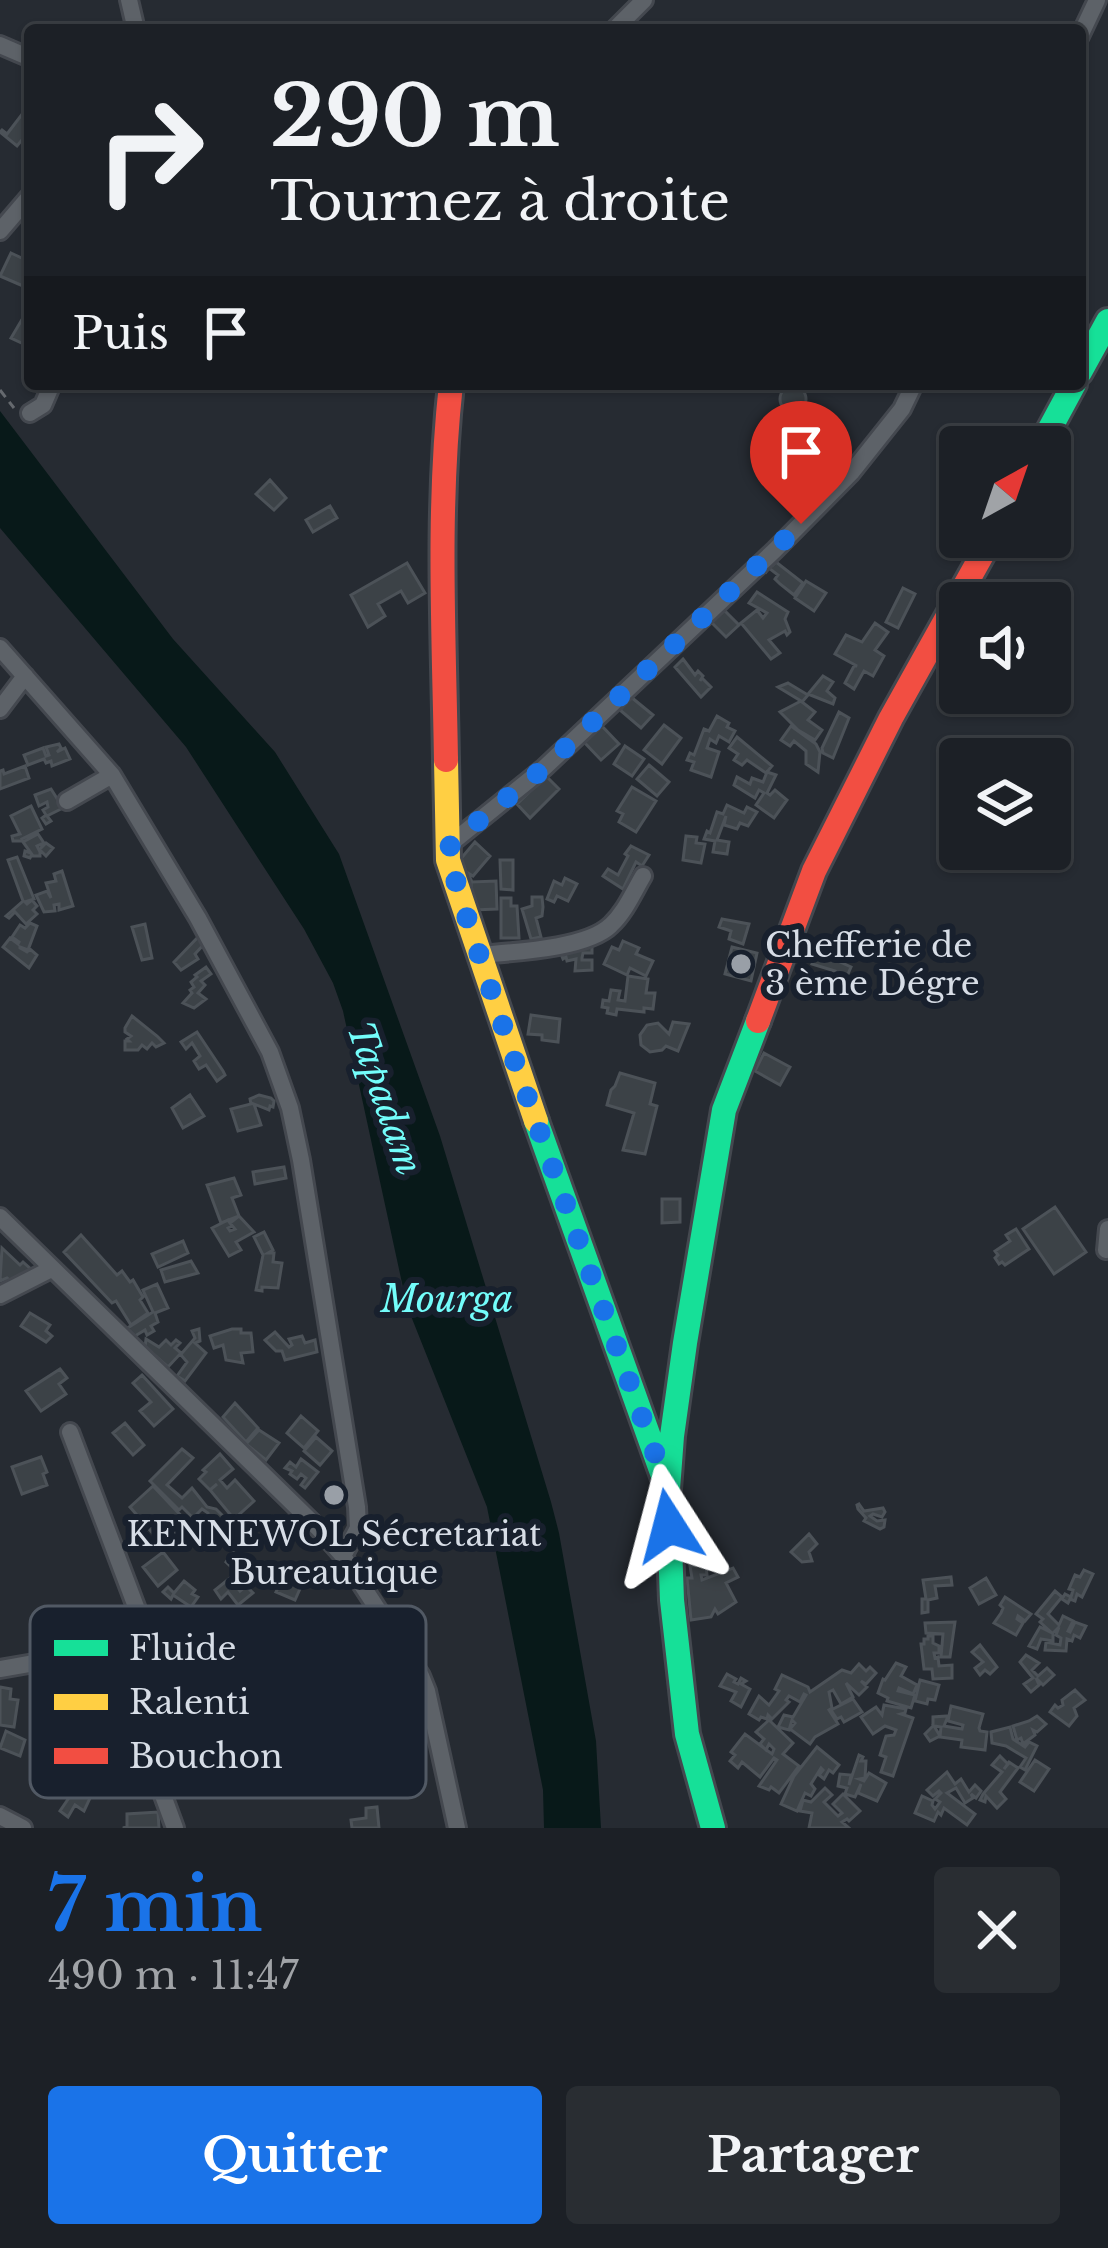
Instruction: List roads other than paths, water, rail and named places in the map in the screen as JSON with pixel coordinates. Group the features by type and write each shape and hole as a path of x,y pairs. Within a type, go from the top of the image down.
{"main road":[{"path":"1086,361 1108,321"},
{"path":"451,390 442,529 447,850 517,1068 668,1490"},
{"path":"1051,426 1071,390"},
{"path":"713,1828 687,1734 672,1600 668,1490 685,1343 724,1110 814,871 891,718 980,558"}],"street":[{"path":"620,24 644,0"},
{"path":"0,231 24,203"},
{"path":"30,413 43,405 49,390"},
{"path":"447,850 544,768 776,550 851,473 902,409 911,390"},
{"path":"0,648 112,775 199,917 270,1052 290,1108 305,1183 357,1507 358,1528 343,1556"},
{"path":"0,709 25,676"},
{"path":"67,801 112,775"},
{"path":"479,955 542,949 594,937 623,911 643,876"},
{"path":"0,1216 318,1528 377,1606"},
{"path":"1106,1250 1108,1229"},
{"path":"0,1295 51,1269"},
{"path":"70,1432 136,1606"},
{"path":"0,1669 30,1664"},
{"path":"426,1686 457,1828"},
{"path":"164,1798 175,1828"},
{"path":"0,1816 23,1828"}],"water":[{"name":"Mourga","path":"0,411 173,639 275,752 339,854 440,1136 551,1502 596,1741 601,1828 544,1828 543,1790 487,1507 407,1306 333,983 304,929 186,747 0,528"}],"place":[{"name":"Chefferie de 3 ème Dégre","path":"741,964"},
{"name":"KENNEWOL Sécretariat Bureautique","path":"334,1495"}],"water label":[{"name":"Tapadam","path":"385,1098"}]}
